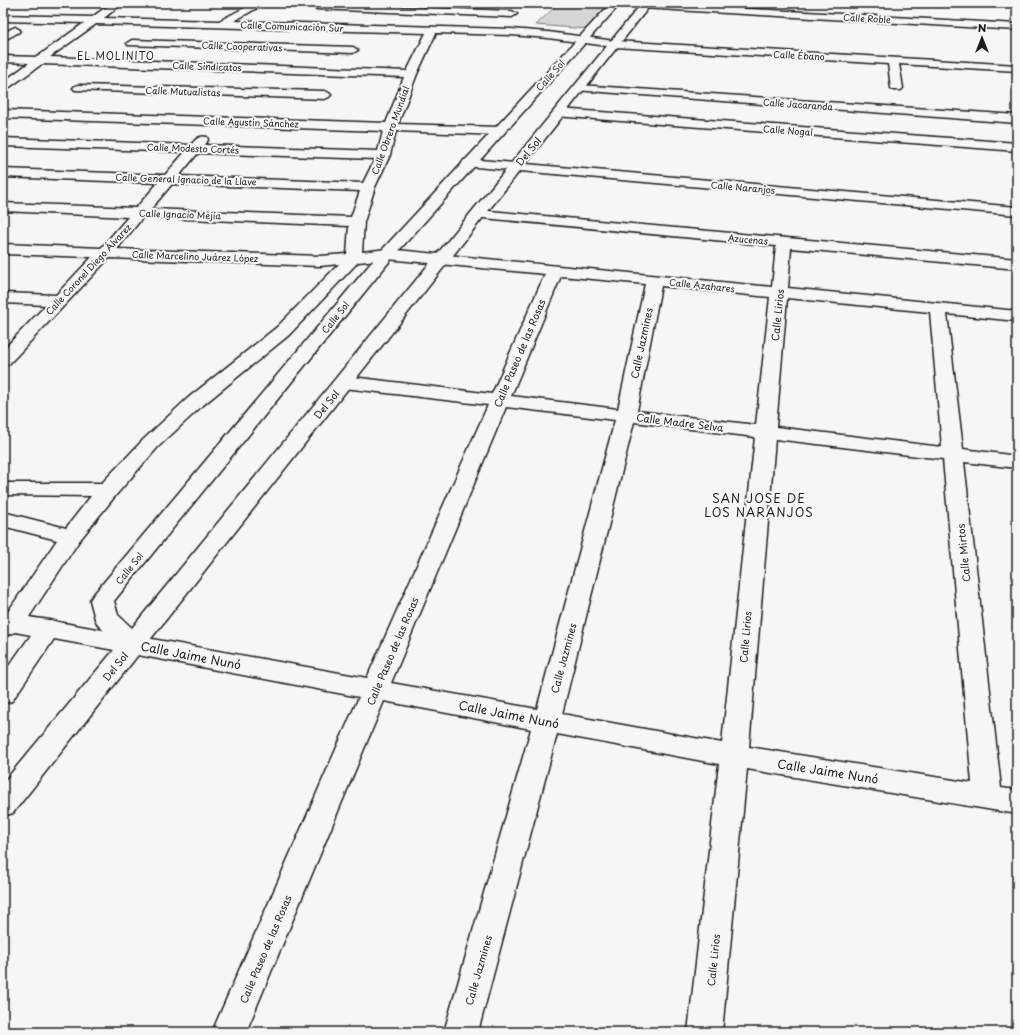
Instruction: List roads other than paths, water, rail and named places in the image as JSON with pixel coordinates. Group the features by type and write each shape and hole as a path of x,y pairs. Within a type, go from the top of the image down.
{"street":[{"path":"3,87 118,3"},
{"path":"240,3 260,3"},
{"path":"222,24 260,3"},
{"path":"381,10 392,3"},
{"name":"Calle Sol","path":"133,644 107,619 102,600 387,254 616,3"},
{"name":"Calle Roble","path":"646,4 1017,27"},
{"name":"Del Sol","path":"3,804 344,382 646,4"},
{"path":"493,32 521,7"},
{"path":"884,8 886,19"},
{"path":"289,26 316,9 512,14"},
{"name":"Calle Comunicación Sur","path":"3,18 493,32 542,34 581,40"},
{"path":"3,38 15,30"},
{"name":"Calle Obrero Mundial","path":"354,256 357,222 368,188 383,155 391,126 411,74 432,30"},
{"name":"Calle Ébano","path":"581,40 615,44 1017,68"},
{"name":"Calle Cooperativas","path":"108,63 129,45 356,46 340,71"},
{"name":"Calle Sindicatos","path":"3,59 411,74"},
{"path":"892,60 897,88"},
{"path":"68,97 108,63"},
{"path":"307,124 340,71"},
{"name":"Calle Mutualistas","path":"79,88 325,95"},
{"name":"Calle Jacaranda","path":"579,88 1017,119"},
{"name":"Calle Nogal","path":"559,113 1017,147"},
{"name":"Calle Agustín Sánchez","path":"3,114 391,126 498,131"},
{"name":"Calle Coronel Diego Álvarez","path":"6,353 105,253 218,121"},
{"name":"Calle Modesto Cortés","path":"3,142 383,155"},
{"name":"Calle Naranjos","path":"469,163 1017,211"},
{"name":"Calle General Ignacio de la Llave","path":"3,172 169,178 368,188"},
{"name":"Calle Ignacio Mejía","path":"3,208 357,222"},
{"name":"Azucenas","path":"478,214 1017,264"},
{"name":"Calle Lirios","path":"705,1032 734,756 784,243"},
{"name":"Calle Marcelino Juárez López","path":"3,249 320,261 354,256 387,254"},
{"name":"Calle Azahares","path":"387,254 1017,316"},
{"path":"7,623 71,536 108,490 151,443 195,402 283,332 354,256"},
{"name":"Calle Paseo de las Rosas","path":"229,1032 555,270"},
{"name":"Calle Jazmines","path":"461,1032 547,721 626,416 654,280"},
{"path":"3,298 60,300"},
{"name":"Calle Mirtos","path":"938,309 988,797"},
{"name":"Calle Madre Selva","path":"344,382 1017,462"},
{"path":"3,489 108,490"},
{"path":"3,519 71,536"},
{"name":"Calle Jaime Nunó","path":"7,623 49,628 734,756 1017,802"},
{"path":"3,694 49,628"}],"district":[{"name":"EL MOLINITO","path":"116,55"},
{"name":"SAN JOSE DE LOS NARANJOS","path":"759,505"}]}
